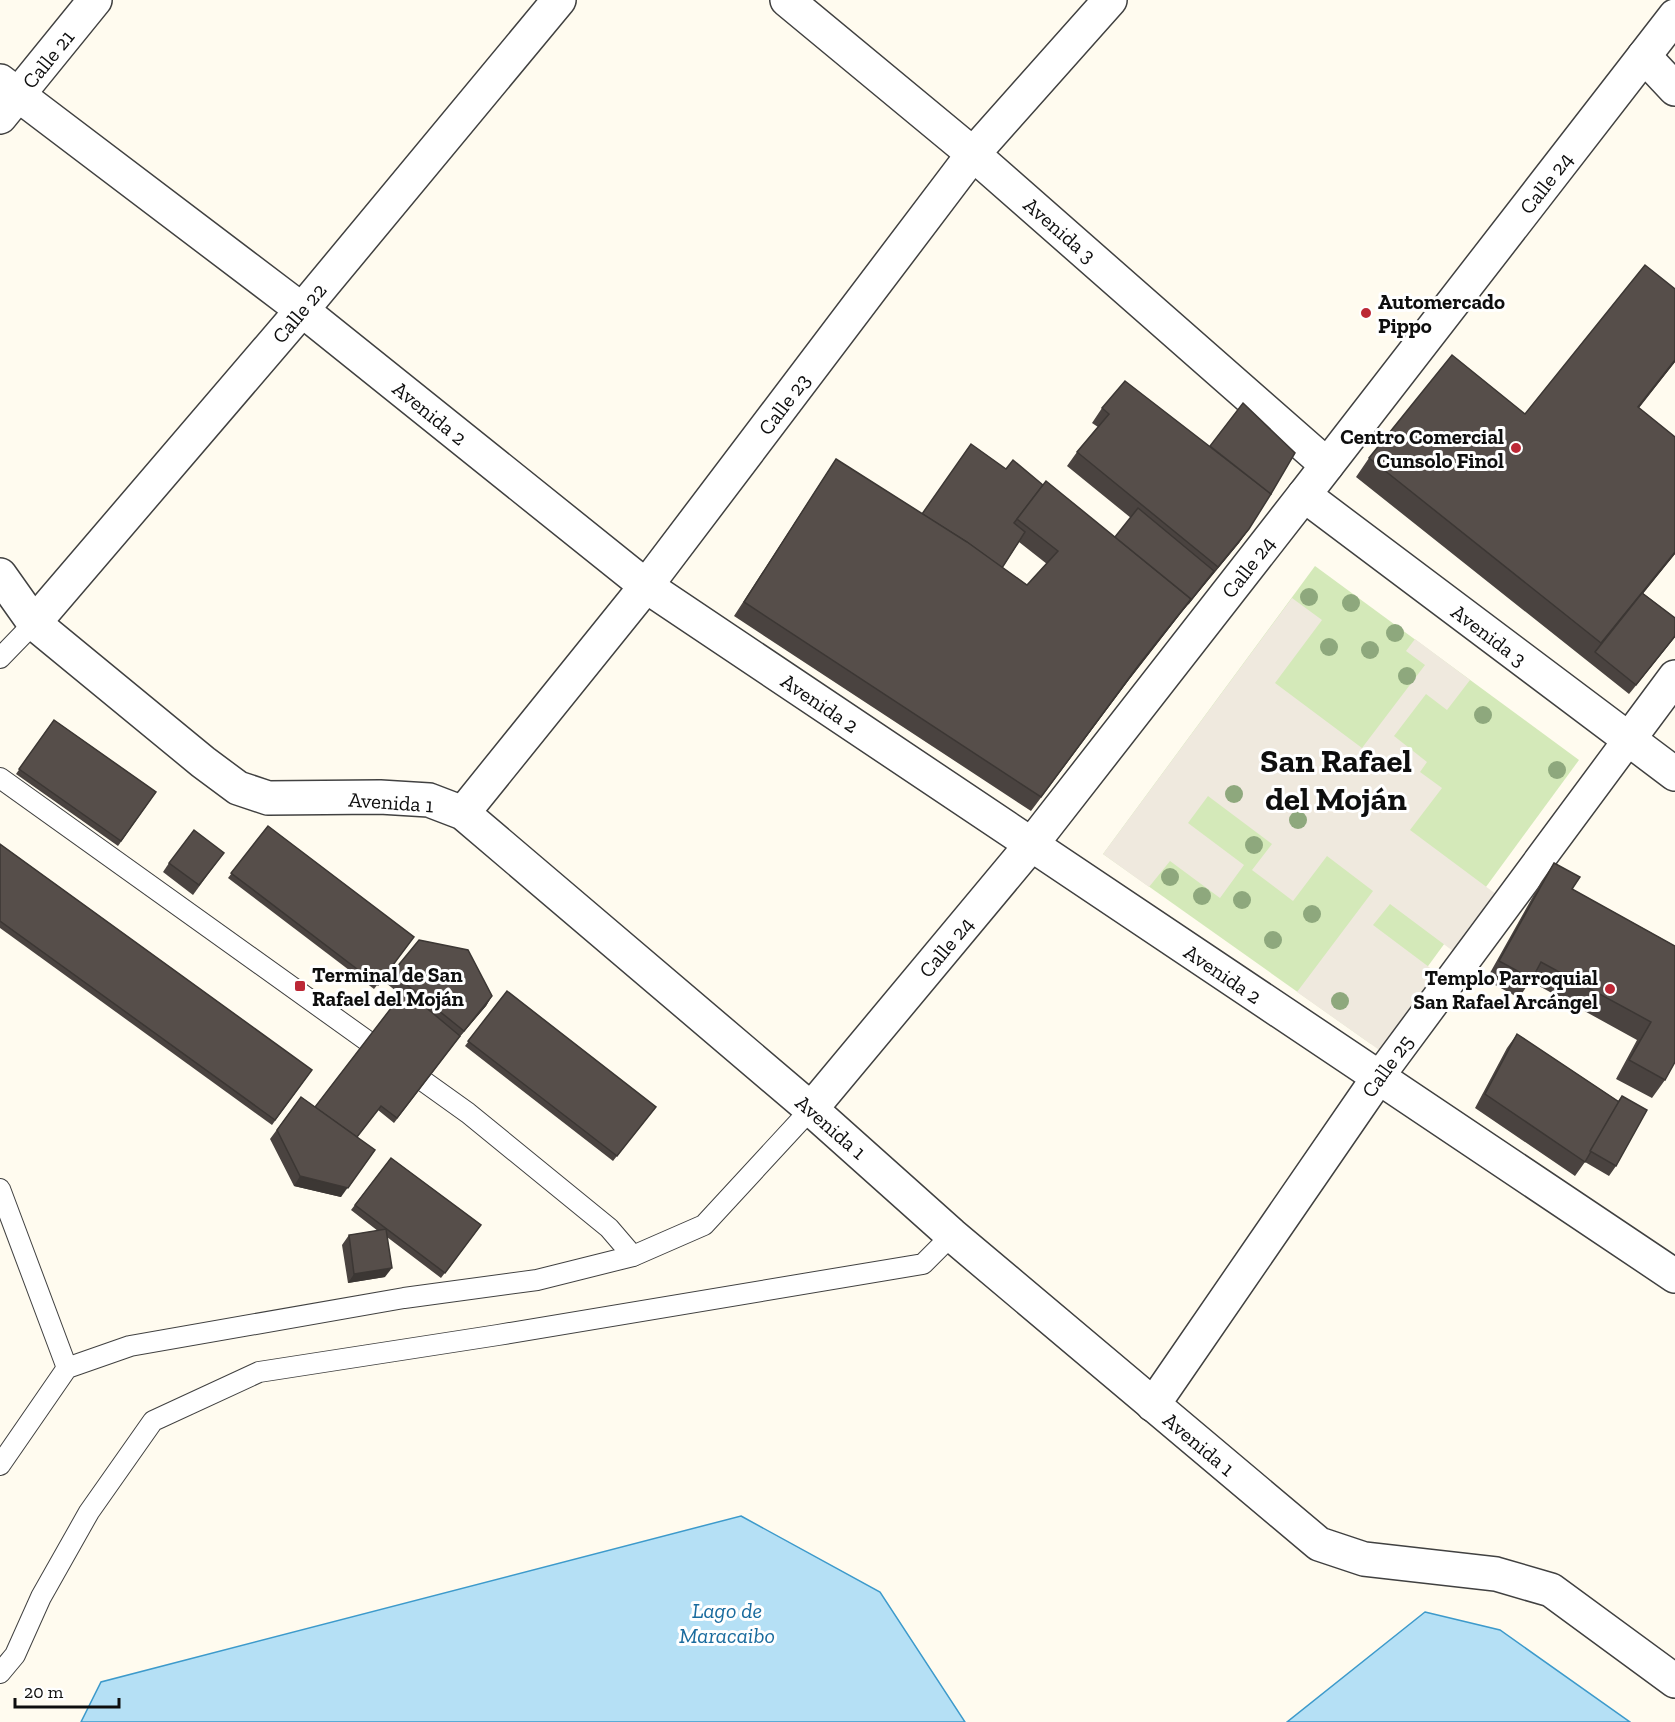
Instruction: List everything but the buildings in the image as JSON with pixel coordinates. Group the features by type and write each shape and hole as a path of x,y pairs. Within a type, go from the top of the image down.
{"street":[{"name":"Calle 21","path":"6,98 95,0"},
{"name":"Calle 22","path":"34,623 302,310 560,0"},
{"name":"Avenida 3","path":"787,0 973,154 1327,465"},
{"name":"Calle 23","path":"463,813 646,586 973,154 1110,0"},
{"name":"Calle 24","path":"812,1109 1031,845 1675,16"},
{"path":"1644,56 1675,89"},
{"name":"Avenida 2","path":"6,98 302,310 646,586 1675,1276"},
{"name":"Avenida 3","path":"1304,495 1675,774"},
{"name":"Avenida 1","path":"0,575 34,623 238,788 268,798 380,797 429,800 463,813 812,1109 952,1234 1319,1544 1364,1559 1496,1574 1551,1590 1674,1678"},
{"name":"Calle 25","path":"1153,1405 1378,1078 1675,677"}],"lane":[{"path":"0,658 34,623"},
{"path":"0,778 468,1113 609,1228 633,1256"},
{"path":"0,1465 67,1368 130,1346 404,1298 537,1280 633,1256 704,1225 812,1109"},
{"path":"0,1189 67,1368"},
{"path":"0,1673 15,1655 41,1598 89,1512 153,1421 259,1372 498,1335 922,1264 952,1234"}],"green space":[{"path":"1315,566 1579,760 1371,1044 1103,854"}],"shaded area":[{"path":"1292,598 1322,620 1275,683 1362,748 1425,665 1406,651 1415,639 1470,680 1447,710 1426,694 1394,736 1427,762 1420,772 1442,788 1410,830 1508,903 1465,960 1390,904 1373,925 1449,982 1392,1059 1297,992 1373,891 1327,856 1293,901 1252,870 1272,844 1208,796 1188,823 1244,865 1220,898 1170,861 1149,887 1103,854"}],"water":[{"name":"Lago de Maracaibo","path":"741,1516 880,1592 965,1722 81,1722 101,1682"},
{"path":"1425,1612 1500,1630 1630,1722 1287,1722"}],"place":[{"name":"Automercado Pippo","path":"1366,313"},
{"name":"Centro Comercial Cunsolo Finol","path":"1516,448"},
{"name":"Terminal de San Rafael del Moján","path":"300,986"},
{"name":"Templo Parroquial San Rafael Arcángel","path":"1610,989"}],"district":[{"name":"San Rafael del Moján","path":"1336,779"}]}
